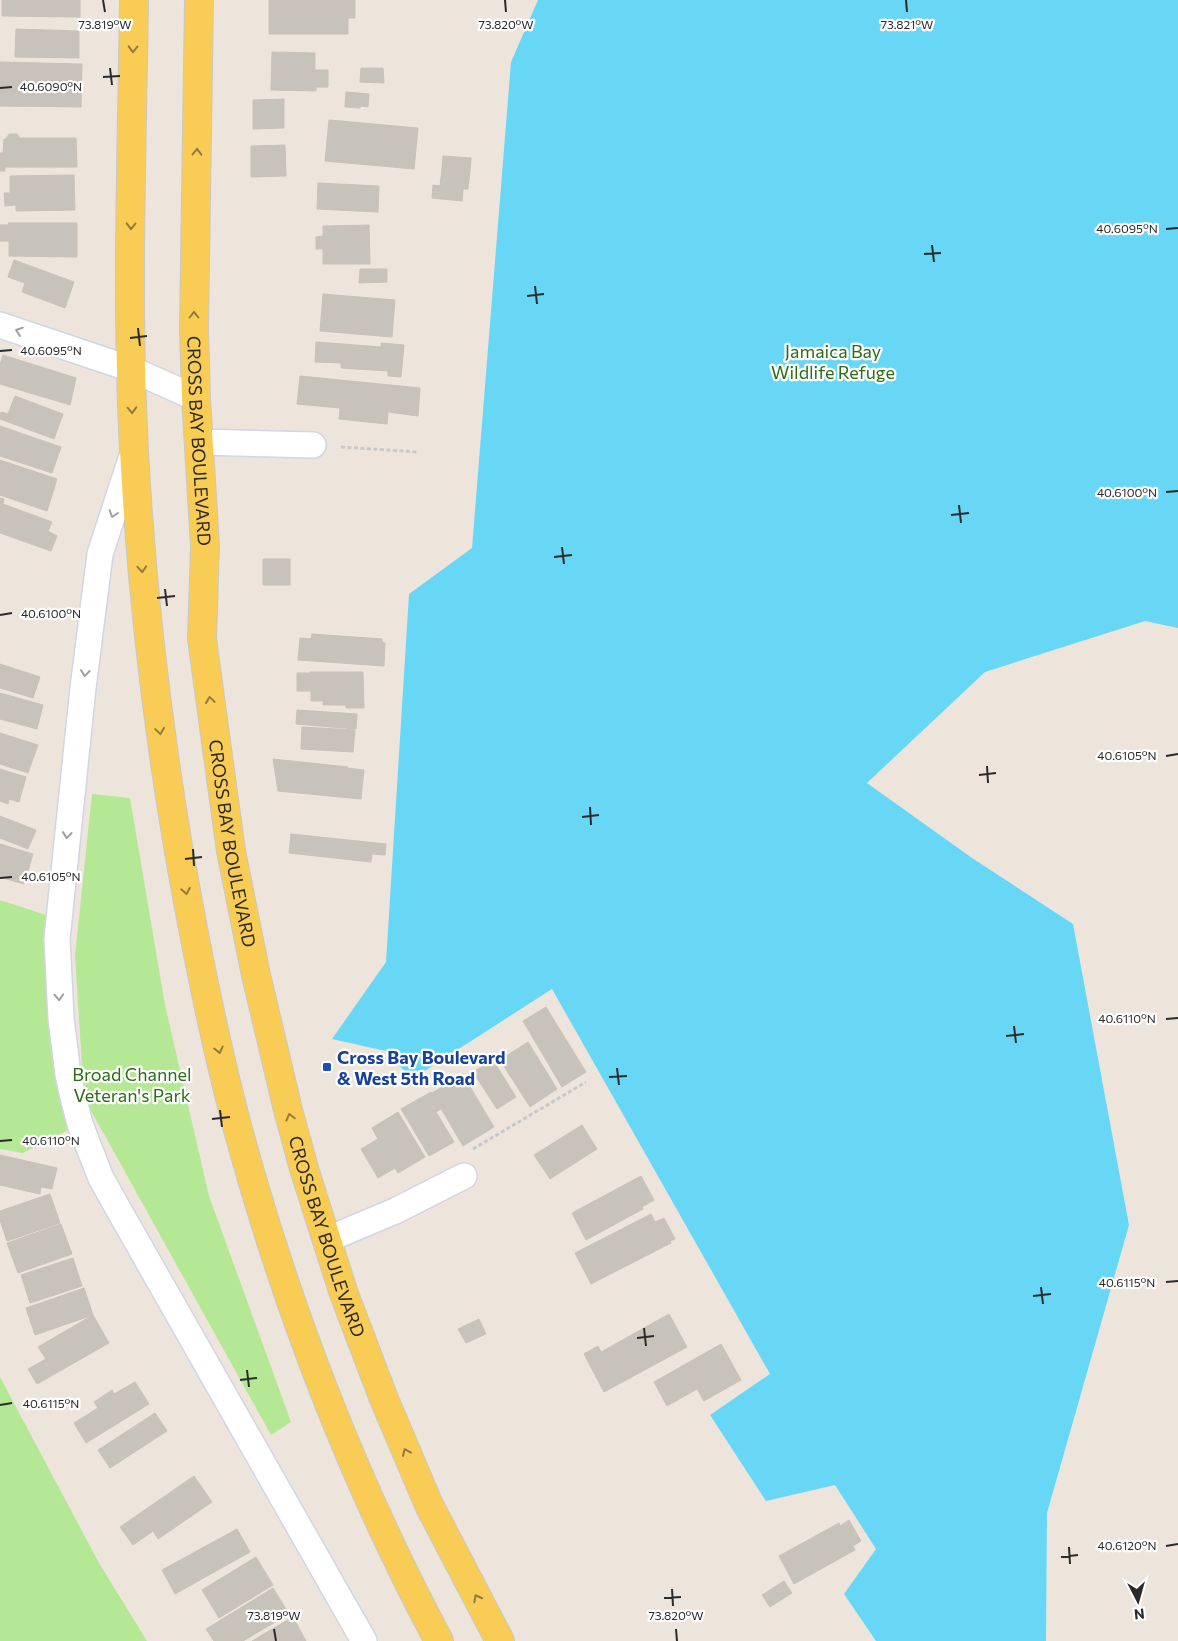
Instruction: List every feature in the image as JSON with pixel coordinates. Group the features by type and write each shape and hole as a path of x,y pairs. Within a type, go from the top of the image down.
{"main road":[{"path":"134,0 131,252 131,369 134,451 156,704 186,895 222,1064 240,1135 259,1202 300,1325 346,1446 409,1585 439,1641"},
{"name":"CROSS BAY BOULEVARD","path":"199,0 195,274 196,398 205,546 202,639 231,851 242,911 272,1046 303,1163 326,1240 360,1338 406,1453 442,1530 500,1641"}],"street":[{"path":"0,324 131,369 196,398"},
{"path":"199,442 313,445"},
{"path":"134,451 100,554 60,900 57,939 60,1018 68,1074 80,1124 102,1178 116,1205 364,1641"},
{"path":"326,1240 389,1214 464,1176"}],"path":[{"path":"313,445 418,452"},
{"path":"464,1176 474,1148 586,1082"}],"green space":[{"name":"Broad Channel Veteran's Park","path":"92,794 130,798 165,1005 209,1196 291,1422 271,1435 84,1098 75,956"},
{"path":"0,900 58,919 80,1124 23,1153 0,1149"},
{"path":"0,1377 99,1563 147,1641 0,1641"}],"water":[{"name":"Jamaica Bay Wildlife Refuge","path":"538,0 1178,0 1178,628 1145,621 985,672 867,783 972,858 1073,924 1129,1225 1047,1513 1046,1641 876,1641 844,1594 876,1549 835,1485 766,1501 710,1415 770,1374 552,989 412,1079 386,1051 332,1039 386,962 409,594 472,548 511,62"}],"building":[{"path":"2,0 80,0 80,17 2,16"},
{"path":"269,0 355,0 355,18 348,18 348,34 269,34"},
{"path":"16,29 79,31 79,58 15,57"},
{"path":"272,52 315,53 315,70 328,70 328,87 316,87 316,91 271,90"},
{"path":"0,62 82,64 81,107 0,106"},
{"path":"361,68 383,68 384,83 360,82"},
{"path":"346,92 369,94 368,107 345,107"},
{"path":"284,99 284,128 253,129 253,100"},
{"path":"329,120 418,128 414,169 325,161"},
{"path":"9,134 17,134 20,138 76,138 77,167 5,167 5,171 0,171 0,153 3,153 4,139"},
{"path":"285,145 286,176 251,177 251,146"},
{"path":"443,156 471,158 470,171 442,169"},
{"path":"442,169 470,171 468,189 463,189 462,201 432,198 433,185 440,186"},
{"path":"74,175 75,210 16,211 16,205 5,206 4,193 10,193 10,176"},
{"path":"318,183 379,186 378,212 317,209"},
{"path":"8,223 77,223 77,257 9,256 9,241 0,241 0,225 9,225"},
{"path":"369,225 370,264 323,264 323,249 316,249 316,237 323,236 323,226"},
{"path":"14,260 74,282 65,308 22,292 25,283 8,277"},
{"path":"360,269 387,269 387,282 359,283"},
{"path":"323,294 395,300 392,337 320,331"},
{"path":"316,342 381,347 381,343 404,345 401,377 388,376 388,371 341,368 341,363 315,362"},
{"path":"3,355 76,378 70,405 0,384 0,365"},
{"path":"300,376 420,388 418,416 388,412 387,424 339,419 340,408 297,404"},
{"path":"15,396 63,414 54,439 0,419 1,412 8,414"},
{"path":"0,426 61,447 52,473 0,456"},
{"path":"0,460 57,479 47,511 0,495"},
{"path":"0,498 4,499 3,504 52,522 48,531 57,536 51,551 0,533"},
{"path":"263,559 290,559 290,585 263,585"},
{"path":"312,634 382,639 382,642 385,643 384,666 298,660 300,638 311,639"},
{"path":"0,664 40,677 33,698 0,688"},
{"path":"363,672 364,708 346,708 346,705 323,705 323,701 311,701 311,691 297,691 297,673"},
{"path":"0,693 43,705 37,729 0,719"},
{"path":"297,710 357,714 356,729 296,724"},
{"path":"302,727 355,730 353,752 301,749"},
{"path":"0,733 38,745 28,773 0,764"},
{"path":"273,759 364,770 361,799 278,791"},
{"path":"0,769 26,777 19,802 9,799 8,804 0,801"},
{"path":"0,816 36,830 28,849 0,838"},
{"path":"291,834 386,844 385,855 372,854 371,862 289,853"},
{"path":"0,844 33,854 24,884 0,877"},
{"path":"546,1007 586,1072 562,1087 523,1021"},
{"path":"528,1042 557,1089 530,1107 500,1060"},
{"path":"493,1060 516,1097 497,1109 473,1072"},
{"path":"463,1075 494,1127 463,1146 432,1093"},
{"path":"431,1092 441,1109 436,1112 454,1142 429,1156 401,1109"},
{"path":"398,1112 425,1157 398,1173 395,1168 378,1178 361,1149 378,1139 372,1128"},
{"path":"582,1125 597,1149 550,1179 534,1155"},
{"path":"0,1155 57,1168 52,1189 41,1187 40,1194 0,1185"},
{"path":"641,1176 654,1200 642,1207 643,1209 586,1240 572,1213"},
{"path":"50,1194 60,1223 7,1241 0,1220 0,1211"},
{"path":"651,1214 655,1222 664,1218 675,1239 670,1241 671,1243 591,1284 575,1253"},
{"path":"61,1224 72,1254 18,1273 7,1243"},
{"path":"73,1258 82,1286 30,1303 21,1275"},
{"path":"84,1288 93,1315 35,1335 26,1308"},
{"path":"669,1314 687,1347 604,1392 584,1354 598,1346 601,1352"},
{"path":"93,1315 109,1343 37,1384 28,1369 46,1359 38,1347"},
{"path":"479,1319 486,1334 466,1343 458,1329"},
{"path":"721,1344 741,1380 704,1401 697,1389 667,1406 654,1382"},
{"path":"135,1382 149,1404 86,1443 74,1423 98,1408 94,1402 112,1390 114,1394"},
{"path":"155,1413 167,1431 110,1468 98,1450"},
{"path":"194,1476 212,1502 158,1539 153,1531 133,1545 120,1527"},
{"path":"849,1520 861,1541 853,1546 855,1550 794,1584 779,1556 839,1523 840,1526"},
{"path":"237,1529 250,1552 175,1594 162,1570"},
{"path":"256,1557 273,1585 219,1618 202,1590"},
{"path":"784,1581 792,1593 770,1607 762,1595"},
{"path":"273,1588 289,1614 243,1641 214,1641 206,1629"},
{"path":"293,1617 306,1641 252,1641"}],"place":[{"name":"Cross Bay Boulevard & West 5th Road","path":"327,1067"}]}
